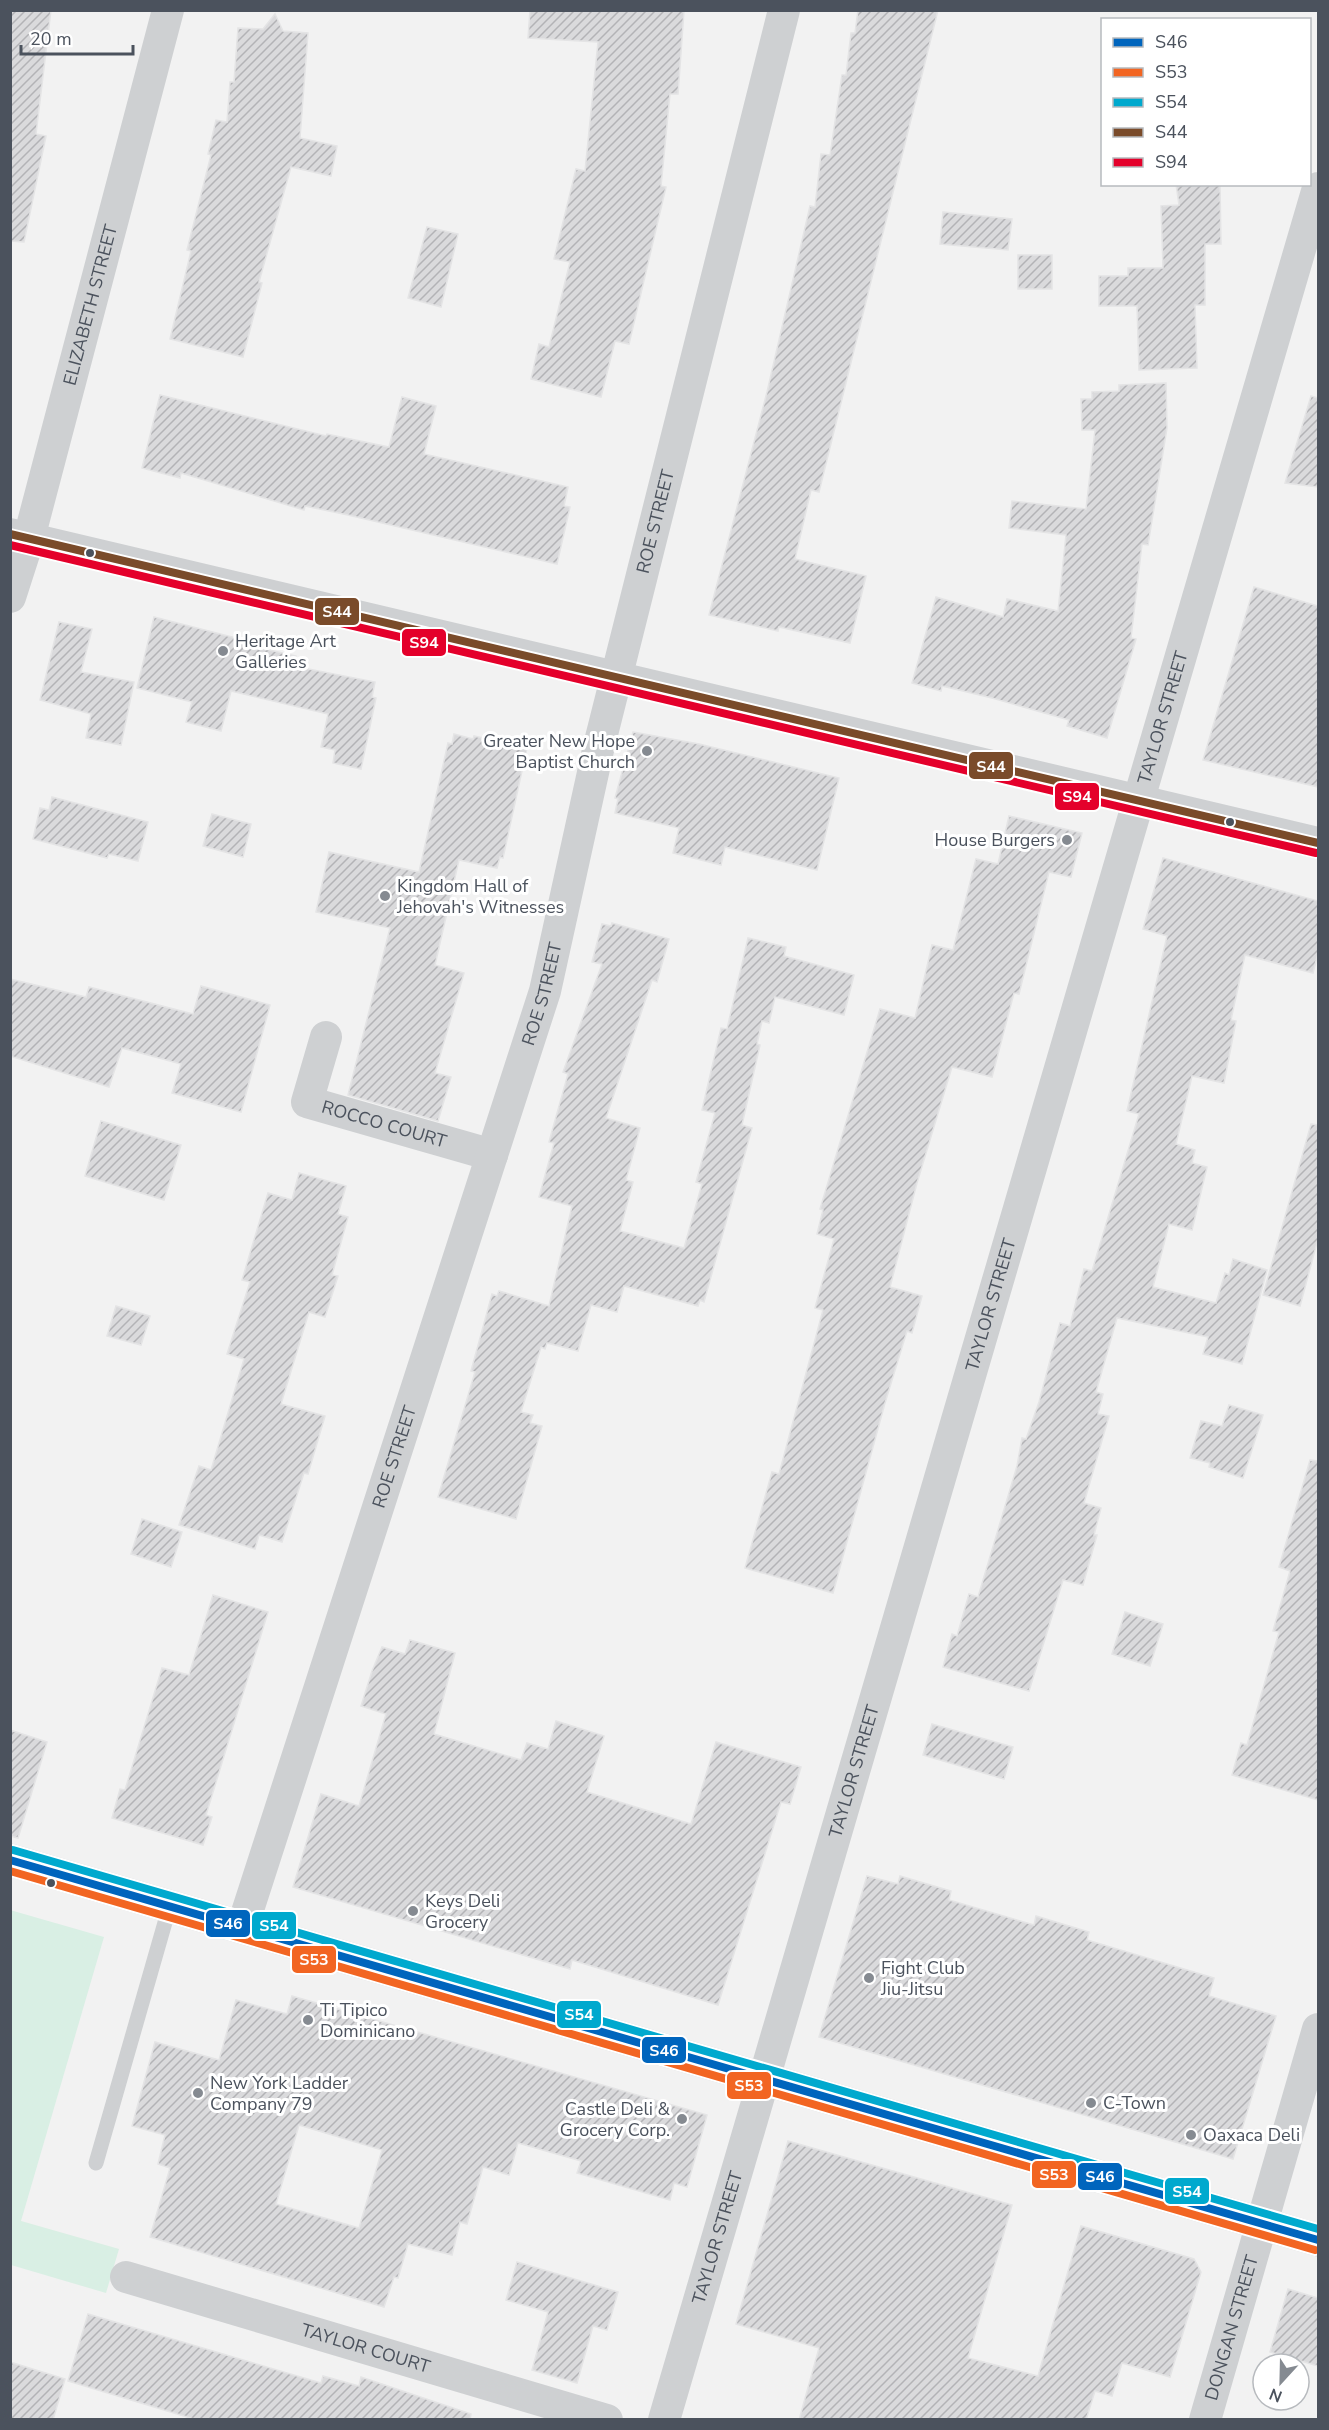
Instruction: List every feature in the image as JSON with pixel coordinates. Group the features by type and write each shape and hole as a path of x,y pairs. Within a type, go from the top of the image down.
{"street":[{"name":"ELIZABETH STREET","path":"10,597 20,536 168,10"},
{"name":"ROE STREET","path":"243,1925 545,991 598,750 784,10"},
{"name":"TAYLOR STREET","path":"664,2420 1318,188"},
{"path":"20,536 618,675 1318,843"},
{"name":"ROCCO COURT","path":"326,1037 307,1102 492,1155"},
{"path":"10,1860 243,1925 1318,2240"},
{"name":"DONGAN STREET","path":"1205,2420 1318,2029"},
{"name":"TAYLOR COURT","path":"126,2277 607,2420"}],"lane":[{"path":"96,2163 170,1905"}],"green space":[{"path":"10,1910 104,1937 21,2221 119,2249 106,2293 11,2265"}],"building":[{"path":"10,10 51,10 36,134 46,136 24,242 10,241"},
{"path":"530,10 684,10 678,94 670,94 661,186 666,187 629,344 615,341 601,397 531,379 539,344 549,347 570,262 554,259 576,169 585,171 598,42 528,38"},
{"path":"858,10 938,10 819,492 811,490 795,559 866,576 850,643 779,627 778,631 709,615 767,392 810,206 815,207 821,154 830,155 842,75 846,75 851,33 855,33"},
{"path":"275,14 283,31 308,33 300,138 337,146 331,176 291,167 259,282 262,283 243,357 170,339 191,251 187,250 211,155 208,154 216,120 227,122 230,82 234,82 238,28 263,29"},
{"path":"1176,186 1220,186 1221,244 1205,244 1205,305 1195,305 1197,368 1139,370 1137,306 1099,306 1099,276 1128,276 1128,268 1163,268 1161,206 1179,205"},
{"path":"943,212 1012,219 1008,250 940,244"},
{"path":"427,227 458,234 441,307 408,298"},
{"path":"1018,255 1052,255 1052,289 1018,289"},
{"path":"1166,383 1167,428 1148,545 1142,544 1131,638 1136,639 1107,738 1067,726 1069,720 992,698 942,686 941,691 912,683 936,597 1003,617 1007,599 1058,611 1066,535 1009,528 1012,501 1086,509 1095,430 1082,430 1081,399 1092,399 1092,392 1119,391 1119,385"},
{"path":"160,395 326,436 327,434 389,447 402,397 436,406 424,454 568,487 564,506 570,507 557,564 348,515 305,506 304,510 181,473 180,478 142,468"},
{"path":"1311,396 1318,398 1318,487 1285,483"},
{"path":"1254,587 1318,606 1318,787 1203,760"},
{"path":"154,617 244,640 243,644 296,656 293,666 375,682 372,697 376,698 361,769 333,763 335,750 321,747 328,714 231,691 221,731 186,722 192,702 137,688"},
{"path":"59,622 92,629 81,672 134,682 121,745 86,738 91,714 40,700"},
{"path":"633,732 699,744 839,778 817,870 725,847 721,865 673,853 679,828 615,813 618,799 615,798"},
{"path":"454,734 473,739 474,736 527,748 503,858 500,857 497,868 459,860 435,965 464,973 435,1073 451,1077 438,1121 348,1095 390,928 316,912 329,852 419,872 448,743 452,744"},
{"path":"52,797 148,822 138,861 109,854 107,858 33,839 40,808 49,810"},
{"path":"212,814 251,824 243,857 203,846"},
{"path":"1009,816 1082,833 1071,877 1049,872 1019,994 1014,993 992,1077 952,1067 917,1183 890,1287 922,1296 912,1333 907,1331 885,1403 833,1593 745,1568 772,1472 779,1474 823,1310 815,1308 834,1239 817,1234 823,1210 820,1209 880,1009 915,1018 932,945 953,950 976,859 998,864"},
{"path":"1163,858 1318,901 1318,953 1313,973 1245,955 1231,1020 1236,1021 1224,1083 1192,1076 1176,1144 1195,1150 1192,1163 1207,1167 1192,1230 1169,1224 1153,1287 1216,1303 1225,1273 1229,1275 1233,1259 1267,1270 1242,1364 1203,1354 1208,1337 1117,1318 1096,1392 1103,1394 1098,1414 1109,1416 1084,1503 1101,1508 1094,1535 1097,1535 1083,1585 1063,1580 1029,1691 943,1667 952,1634 957,1636 969,1594 978,1597 1017,1466 1022,1438 1026,1439 1039,1402 1060,1323 1070,1326 1084,1269 1092,1271 1139,1114 1127,1111 1167,936 1143,929"},
{"path":"612,923 669,939 657,982 652,980 606,1118 640,1128 626,1180 633,1182 620,1231 684,1248 702,1184 696,1182 715,1113 702,1110 721,1028 727,1029 748,938 786,947 784,956 854,975 844,1015 775,997 769,1023 762,1021 757,1044 760,1045 742,1125 752,1128 704,1302 700,1300 698,1306 624,1286 617,1312 591,1305 578,1351 547,1343 545,1349 541,1347 521,1412 533,1415 530,1423 542,1426 516,1519 438,1497 475,1372 471,1371 492,1294 497,1296 499,1291 549,1306 572,1206 539,1197 554,1143 549,1142 568,1074 563,1072 602,964 592,962 602,924 611,926"},
{"path":"10,979 86,997 89,987 193,1014 201,986 270,1005 241,1112 172,1093 181,1064 122,1048 109,1087 10,1056"},
{"path":"101,1121 181,1145 164,1200 85,1176"},
{"path":"1311,1124 1318,1125 1318,1239 1300,1306 1263,1295"},
{"path":"299,1173 346,1186 338,1214 348,1217 332,1275 338,1276 325,1317 309,1312 281,1404 325,1416 308,1474 304,1473 282,1542 259,1535 255,1549 179,1525 199,1466 211,1470 244,1359 227,1354 250,1282 242,1280 268,1193 292,1200"},
{"path":"116,1306 150,1316 141,1345 107,1336"},
{"path":"1229,1405 1263,1415 1243,1478 1209,1467 1210,1463 1190,1458 1201,1421 1222,1426"},
{"path":"1310,1460 1318,1461 1318,1800 1232,1775 1241,1743 1247,1745 1279,1632 1273,1631 1290,1571 1279,1567"},
{"path":"142,1519 182,1532 171,1567 131,1554"},
{"path":"213,1595 268,1612 206,1815 212,1817 203,1845 112,1818 120,1789 125,1790 162,1668 189,1675"},
{"path":"1125,1612 1163,1624 1150,1666 1112,1654"},
{"path":"410,1640 455,1653 434,1734 521,1760 527,1743 548,1749 556,1721 604,1736 587,1792 691,1824 716,1742 801,1767 790,1804 781,1802 718,2005 572,1960 570,1969 293,1887 321,1794 359,1806 386,1714 361,1706 382,1647 405,1654"},
{"path":"932,1724 1013,1747 1004,1779 923,1755"},
{"path":"10,1730 47,1742 18,1838 10,1836"},
{"path":"867,1876 898,1884 900,1876 951,1891 949,1900 1034,1925 1036,1916 1089,1932 1087,1940 1214,1978 1209,1996 1276,2016 1233,2159 819,2037"},
{"path":"292,1996 707,2115 687,2187 674,2183 670,2200 577,2173 581,2161 518,2143 509,2175 483,2167 467,2224 460,2222 452,2255 408,2244 398,2278 394,2277 384,2307 150,2237 170,2168 158,2164 165,2135 132,2126 155,2042 219,2060 236,2000 287,2014","holes":["299,2125 382,2150 359,2228 276,2204"]},
{"path":"788,2141 1012,2205 968,2358 1038,2376 1081,2226 1194,2259 1201,2272 1170,2377 1122,2363 1112,2396 1095,2391 1086,2420 799,2420 819,2348 736,2324"},
{"path":"517,2262 618,2292 607,2330 593,2326 577,2383 532,2370 548,2312 506,2300"},
{"path":"1288,2289 1318,2298 1318,2366 1311,2364 1311,2352 1270,2352"},
{"path":"88,2314 321,2383 323,2376 359,2386 361,2377 471,2414 470,2420 197,2420 68,2381"},
{"path":"10,2362 65,2379 53,2420 10,2420"}],"transit line":[{"name":"S44","path":"10,534 1318,843"},
{"name":"S94","path":"10,545 1316,853"},
{"name":"S54","path":"13,1850 1318,2229"},
{"name":"S46","path":"10,1860 1318,2240"},
{"name":"S53","path":"10,1871 1315,2250"}],"place":[{"name":"Heritage Art Galleries","path":"223,651"},
{"name":"Greater New Hope Baptist Church","path":"647,751"},
{"name":"House Burgers","path":"1067,840"},
{"name":"Kingdom Hall of Jehovah's Witnesses","path":"385,896"},
{"name":"Keys Deli Grocery","path":"413,1911"},
{"name":"Fight Club Jiu-Jitsu","path":"869,1978"},
{"name":"Ti Tipico Dominicano","path":"308,2020"},
{"name":"New York Ladder Company 79","path":"198,2093"},
{"name":"C-Town","path":"1091,2103"},
{"name":"Castle Deli & Grocery Corp.","path":"682,2119"},
{"name":"Oaxaca Deli","path":"1191,2135"}]}
